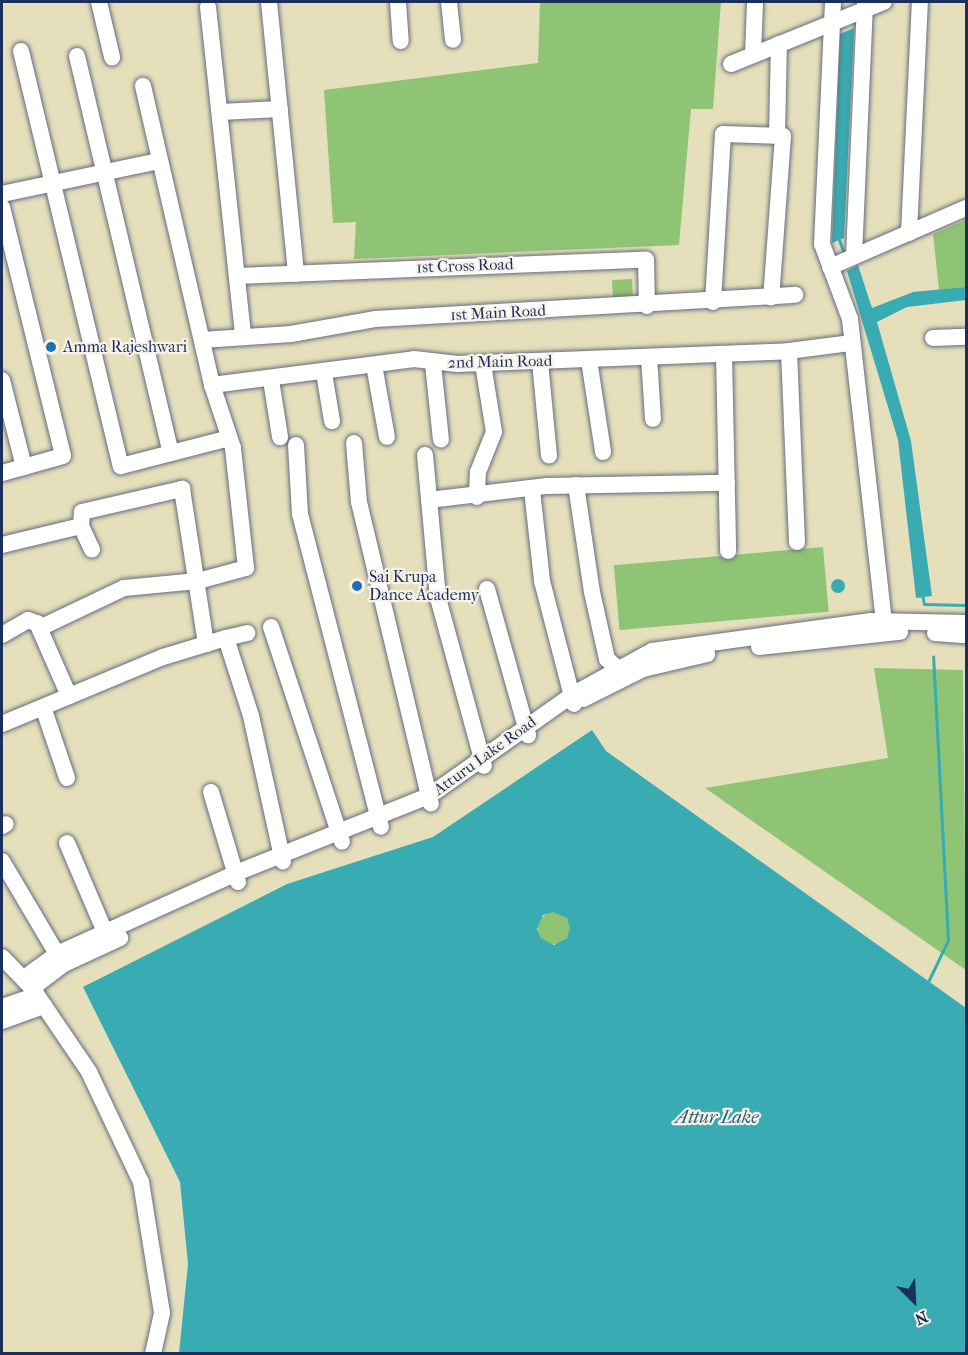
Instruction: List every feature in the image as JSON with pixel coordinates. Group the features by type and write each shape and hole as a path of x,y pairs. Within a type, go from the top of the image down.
{"street":[{"path":"99,2 112,57"},
{"path":"269,2 296,274"},
{"path":"398,2 401,41"},
{"path":"448,2 453,40"},
{"path":"753,55 755,2"},
{"path":"833,2 835,21 822,244 850,319 884,621"},
{"path":"731,64 861,8 884,2"},
{"path":"909,233 920,2"},
{"path":"208,8 239,276 243,337"},
{"path":"854,256 861,8"},
{"path":"777,136 778,44"},
{"path":"21,51 121,466 230,438"},
{"path":"77,56 171,453"},
{"path":"2,635 28,620 44,626 124,588 198,582 246,568 230,438 213,386 143,86"},
{"path":"220,111 280,109"},
{"path":"712,302 723,134 783,136 771,298"},
{"path":"2,194 159,161"},
{"path":"2,207 9,272 63,456 2,473"},
{"path":"830,267 966,209"},
{"name":"1st Cross Road","path":"239,276 646,260 647,306"},
{"name":"1st Main Road","path":"202,340 243,337 375,319 647,306 795,296"},
{"path":"933,338 966,338"},
{"name":"2nd Main Road","path":"213,386 272,380 414,359 433,363 540,362 789,351 851,343"},
{"path":"789,351 797,542"},
{"path":"723,354 728,551"},
{"path":"649,357 653,418"},
{"path":"589,360 603,452"},
{"path":"540,362 549,456"},
{"path":"433,363 441,440"},
{"path":"477,497 478,472 494,432 483,364"},
{"path":"374,365 387,437"},
{"path":"324,373 332,421"},
{"path":"2,380 24,467"},
{"path":"272,380 288,441 300,514 380,823"},
{"path":"354,443 359,502 430,800"},
{"path":"425,455 438,598 483,763"},
{"path":"429,500 477,497 576,485 727,483"},
{"path":"576,485 602,637 607,659 616,667"},
{"path":"92,550 81,526 82,512 182,489 206,644"},
{"path":"532,490 542,581 573,699"},
{"path":"2,545 81,526"},
{"path":"487,589 527,731"},
{"name":"Atturu Lake Road","path":"34,992 57,954 282,858 380,823 430,800 616,667 652,651 884,621 966,623"},
{"path":"38,623 69,696"},
{"path":"271,627 341,837"},
{"name":"Atturu Lake Road","path":"573,699 643,669 693,656 884,632 966,635"},
{"path":"2,724 206,644 247,633"},
{"path":"226,639 251,716 282,858"},
{"path":"43,707 67,778"},
{"path":"211,792 237,877"},
{"path":"67,843 105,932"},
{"path":"2,861 57,954"},
{"name":"Atturu Lake Road","path":"34,992 64,964 237,877"},
{"path":"2,957 34,992 89,1072 141,1182 162,1313 153,1353"},
{"path":"2,1007 34,992"},
{"path":"2,1021 34,992"}],"green space":[{"path":"540,2 721,2 713,109 691,109 679,245 354,259 356,222 333,223 324,90 538,63"},
{"path":"966,220 966,287 939,290 933,234"},
{"path":"632,279 633,296 613,297 612,280"},
{"path":"823,547 829,612 619,630 614,565"},
{"path":"874,668 963,670 966,970 705,788 888,758"},
{"path":"554,912 566,916 570,928 566,940 554,944 542,940 538,928 542,916"}],"water":[{"path":"854,28 844,238 832,243 840,34"},
{"path":"858,265 872,308 913,292 966,287 966,300 907,307 877,322 911,441 932,596 916,598 898,440 847,271"},
{"path":"835,579 841,579 845,586 841,593 835,593 831,589 831,583"},
{"name":"Attur Lake","path":"592,730 606,751 966,1008 966,1353 179,1353 188,1264 180,1182 83,987 287,884 433,837","holes":["553,912 567,918 570,928 567,938 554,945 541,938 537,929 543,915"]}],"waterway":[{"path":"838,237 845,256"},
{"path":"922,594 924,604 966,605"},
{"path":"927,984 948,940 933,656"}],"place":[{"name":"Amma Rajeshwari","path":"51,347"},
{"name":"Sai Krupa Dance Academy","path":"357,586"}]}
